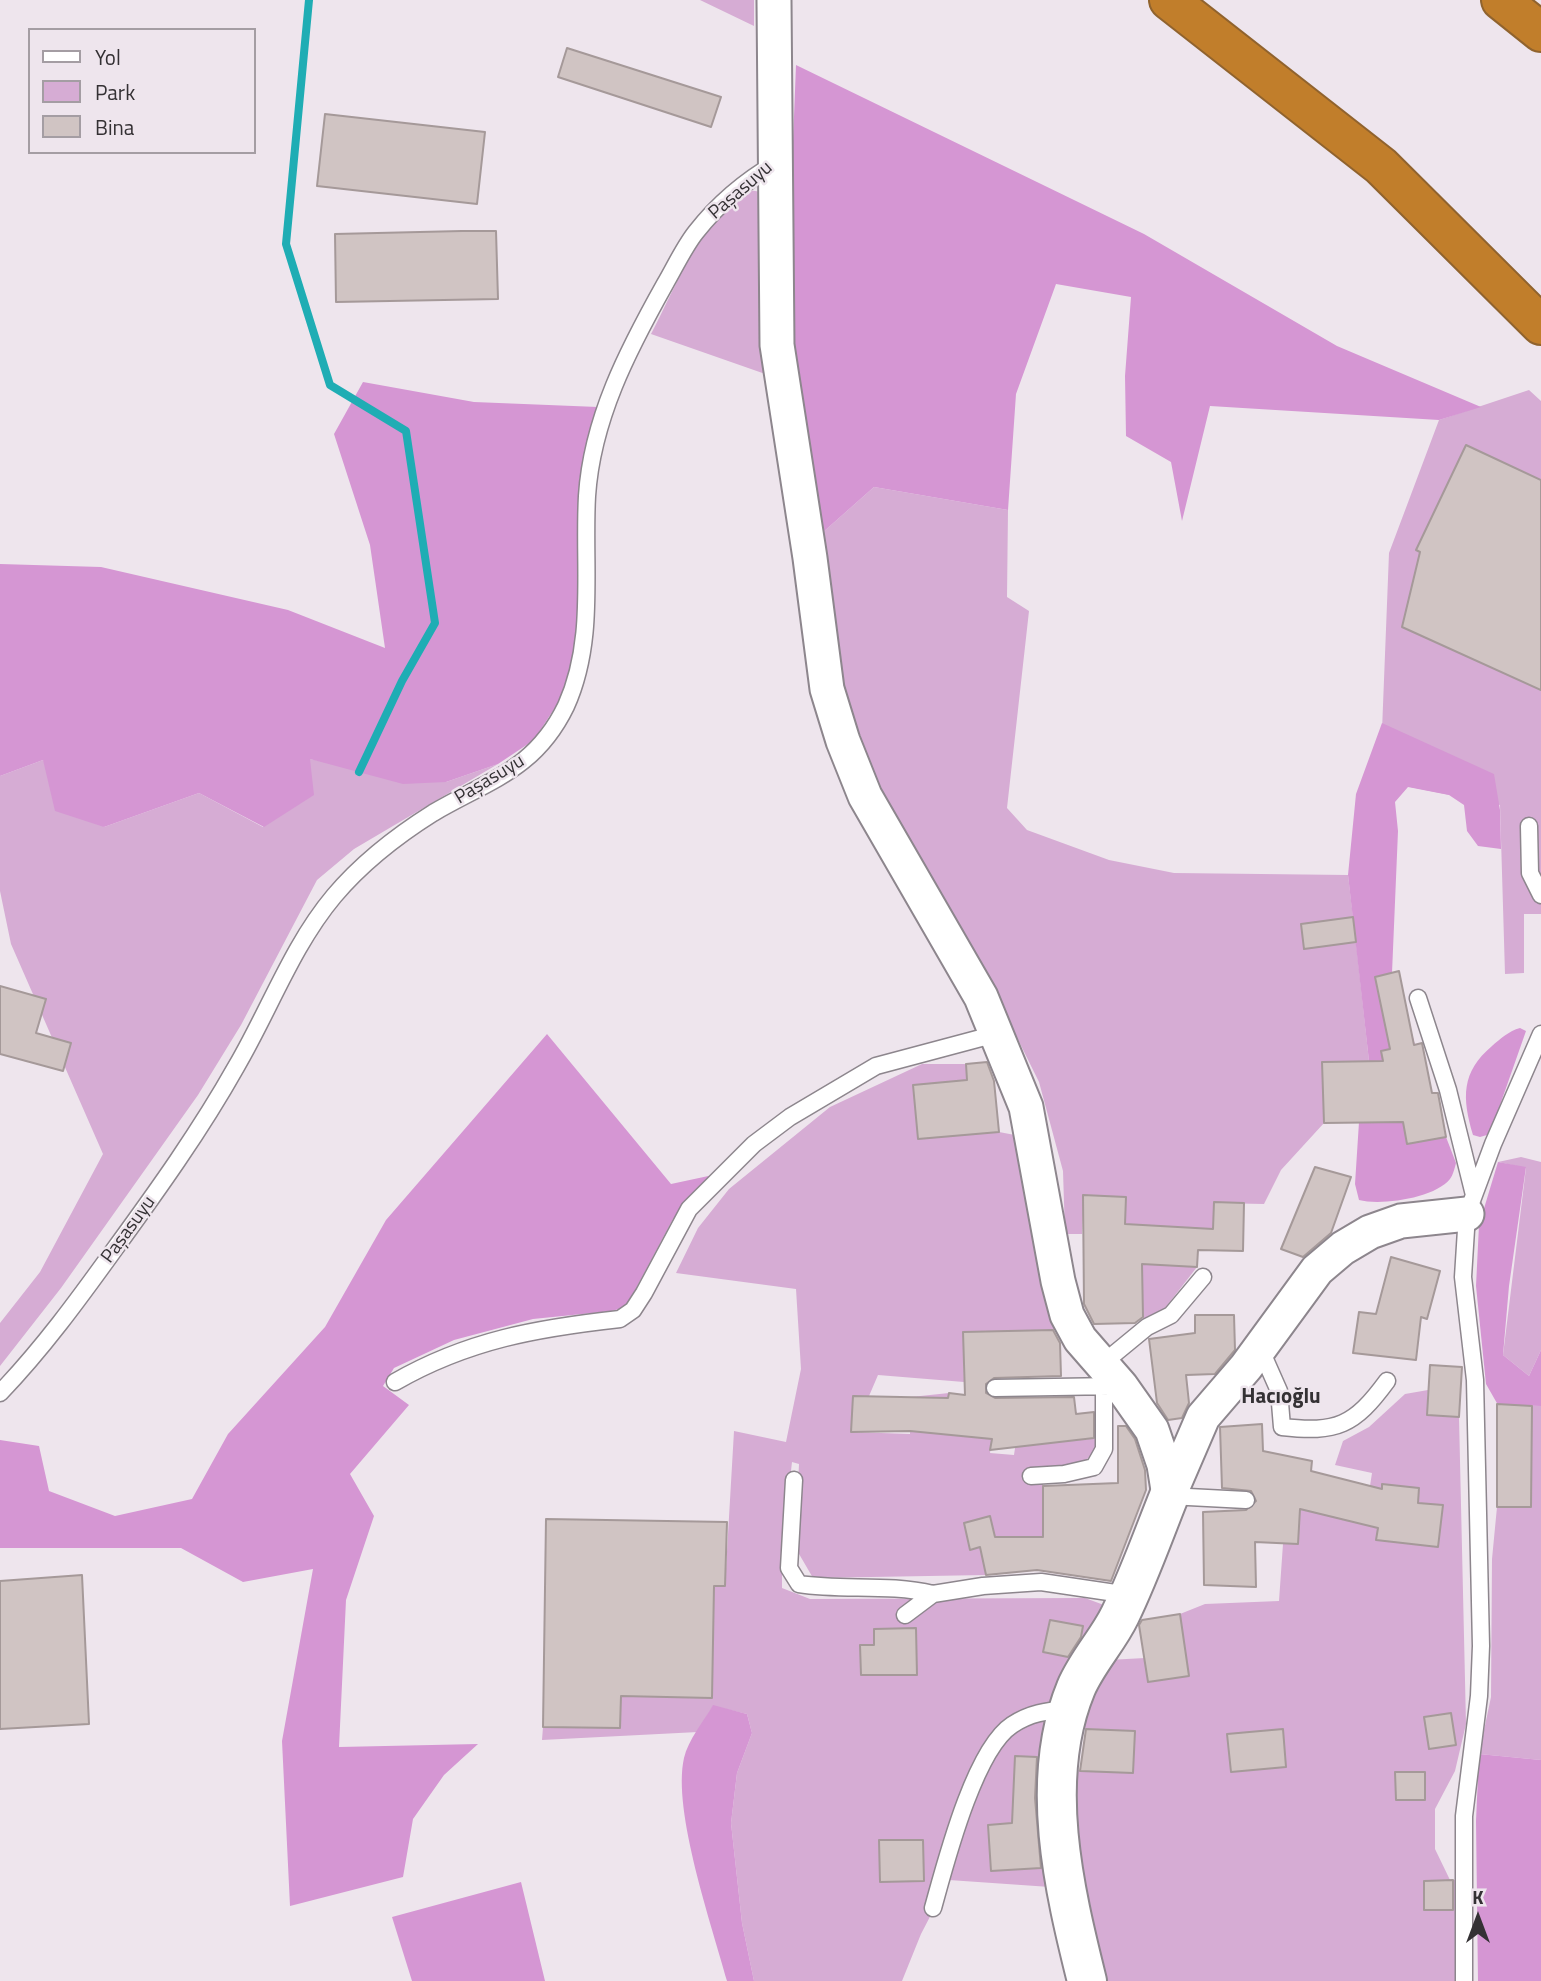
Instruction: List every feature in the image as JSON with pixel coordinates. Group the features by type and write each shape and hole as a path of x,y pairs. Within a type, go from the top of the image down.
{"highway":[{"path":"1169,0 1381,166 1541,325"},
{"path":"1501,0 1541,32"}],"street":[{"name":"Paşasuyu","path":"774,0 777,163"},
{"path":"777,163 777,345 827,689 842,741 865,796 981,997 1026,1107 1058,1281 1067,1315 1080,1339 1109,1379 1152,1430 1164,1465 1169,1496"},
{"path":"1087,1981 1070,1914 1058,1835 1059,1773 1070,1709 1077,1687 1129,1595 1203,1417 1260,1348 1317,1270 1343,1248 1401,1221 1471,1204"}],"lane":[{"name":"Paşasuyu","path":"0,1393 42,1349 158,1190 236,1069 311,929 335,895 396,839 432,814 525,761 547,739 578,679 584,652 587,496 592,458 605,406 648,315 695,233 727,198 755,175 777,163"},
{"path":"1529,825 1530,873 1541,895"},
{"path":"1418,998 1448,1090 1471,1204"},
{"path":"395,1382 436,1361 522,1331 620,1319 633,1310 644,1293 688,1209 754,1144 790,1117 876,1066 996,1034"},
{"path":"1464,1981 1464,1816 1479,1696 1481,1646 1475,1380 1463,1277 1471,1204 1532,1049 1541,1034"},
{"path":"1031,1476 1064,1474 1094,1467 1104,1449 1109,1379 1147,1327 1171,1315 1203,1277"},
{"path":"1260,1348 1279,1391 1282,1427 1312,1430 1341,1425 1366,1410 1387,1381"},
{"path":"995,1388 1109,1379"},
{"path":"794,1480 789,1568 799,1584 822,1588 905,1587 933,1594 1041,1582 1129,1595"},
{"path":"1169,1496 1247,1500"},
{"path":"905,1615 933,1594"},
{"path":"933,1908 956,1823 985,1760 1009,1727 1038,1711 1070,1709"}],"green space":[{"path":"700,0 754,0 754,26"},
{"path":"748,190 762,192 771,376 651,334 703,236 716,218"},
{"path":"1529,390 1541,401 1541,914 1524,914 1524,973 1505,974 1500,805 1380,781 1389,553 1439,420"},
{"path":"874,487 1008,510 1007,597 1029,611 1007,808 1027,830 1109,860 1174,873 1348,875 1353,917 1301,924 1304,949 1356,942 1369,1061 1323,1063 1324,1123 1281,1170 1264,1204 1214,1203 1212,1250 1198,1250 1199,1228 1153,1226 1151,1264 1197,1267 1162,1312 1143,1323 1142,1274 1098,1275 1084,1195 1082,1234 1065,1234 1063,1171 1039,1082 994,991 887,808 847,706 837,667 821,534"},
{"path":"310,759 446,782 498,764 354,849 317,880 241,1025 198,1095 61,1288 0,1366 0,1323 40,1272 103,1154 11,944 0,891 0,776 43,760 104,827 199,793 263,827"},
{"path":"922,1064 966,1064 971,1086 913,1085 918,1139 999,1132 1020,1136 1060,1330 963,1332 964,1382 878,1375 869,1396 853,1397 852,1432 910,1434 911,1397 949,1393 945,1434 992,1439 990,1453 1014,1455 1022,1401 1034,1400 1039,1444 1100,1438 1089,1458 1080,1463 1059,1469 1024,1472 1026,1483 1043,1483 1043,1525 1096,1525 1096,1483 1118,1484 1119,1533 1065,1530 1064,1536 1030,1537 1030,1541 981,1553 986,1575 813,1578 795,1547 799,1464 792,1462 782,1550 782,1588 810,1599 1085,1598 1112,1608 1062,1690 1045,1743 1039,1821 1042,1868 1050,1887 949,1880 921,1934 902,1981 754,1981 742,1923 731,1823 737,1773 752,1733 747,1714 713,1706 698,1732 542,1740 543,1727 620,1728 621,1696 712,1697 713,1599 546,1595 545,1583 725,1586 734,1431 786,1442 801,1369 796,1289 676,1273 698,1228 729,1189 830,1107"},
{"path":"1521,1157 1541,1162 1541,1350 1529,1376 1503,1355 1526,1168 1498,1162"},
{"path":"1428,1390 1427,1415 1459,1417 1466,1724 1455,1771 1435,1809 1435,1849 1450,1880 1456,1880 1461,1981 1100,1981 1072,1834 1078,1770 1133,1773 1135,1731 1080,1729 1108,1660 1145,1658 1149,1682 1189,1676 1180,1614 1205,1604 1279,1601 1283,1544 1298,1544 1300,1504 1310,1472 1326,1475 1316,1513 1370,1486 1372,1473 1335,1465 1343,1441 1369,1427 1405,1394"},
{"path":"1532,1406 1541,1406 1541,1760 1479,1754 1491,1697 1492,1559 1497,1507 1531,1507"}],"shaded area":[{"path":"796,65 1144,234 1337,346 1481,407 1439,420 1210,406 1182,521 1171,462 1126,436 1125,376 1131,297 1056,284 1016,394 1008,510 874,487 821,534 797,378 789,245"},
{"path":"363,382 474,402 598,407 579,481 578,648 565,692 534,740 498,764 446,782 403,784 310,759 314,795 264,827 199,793 104,827 55,811 43,760 0,776 0,564 101,567 288,610 385,648 370,545 334,434"},
{"path":"1382,723 1494,774 1500,810 1501,849 1478,846 1467,831 1464,805 1449,795 1408,787 1395,802 1398,831 1392,973 1375,977 1387,1034 1411,1030 1415,1045 1382,1051 1399,1099 1407,1143 1446,1137 1456,1163 1450,1179 1433,1191 1407,1199 1369,1202 1359,1200 1355,1184 1359,1122 1369,1061 1348,875 1356,794"},
{"path":"1520,1028 1526,1031 1493,1125 1487,1135 1473,1135 1466,1097 1469,1076 1474,1066 1492,1046 1508,1033"},
{"path":"547,1034 671,1184 713,1175 673,1219 626,1307 612,1311 533,1319 454,1340 394,1368 383,1386 409,1405 350,1474 374,1516 346,1600 339,1747 478,1744 444,1775 413,1819 403,1877 290,1906 282,1741 313,1569 243,1582 181,1548 0,1548 0,1440 39,1446 49,1491 115,1516 192,1499 228,1434 325,1327 386,1220"},
{"path":"1498,1162 1526,1167 1509,1286 1503,1355 1529,1376 1541,1350 1541,1406 1498,1405 1486,1384 1476,1286 1479,1225"},
{"path":"713,1705 747,1714 752,1733 737,1773 731,1823 742,1923 754,1981 727,1981 688,1837 682,1781 684,1758"},
{"path":"1479,1754 1541,1760 1541,1981 1478,1981 1476,1821"},
{"path":"521,1882 545,1981 412,1981 392,1917"}],"building":[{"path":"567,48 721,97 711,127 558,77"},
{"path":"325,114 485,132 477,204 317,186"},
{"path":"496,231 498,299 336,302 335,234"},
{"path":"1466,445 1541,480 1541,690 1402,627 1420,552 1416,550"},
{"path":"1353,917 1356,942 1304,949 1301,924"},
{"path":"1399,971 1414,1045 1422,1043 1432,1093 1438,1093 1446,1137 1407,1144 1403,1122 1324,1123 1322,1062 1383,1061 1381,1051 1390,1049 1375,977"},
{"path":"0,986 46,999 36,1033 71,1043 63,1071 0,1054"},
{"path":"987,1062 994,1081 999,1132 918,1139 913,1085 967,1080 966,1064"},
{"path":"1315,1167 1351,1177 1331,1233 1303,1257 1281,1249"},
{"path":"1083,1195 1126,1197 1125,1224 1213,1229 1214,1202 1244,1203 1243,1251 1198,1250 1197,1267 1142,1264 1143,1317 1135,1323 1094,1324 1084,1304"},
{"path":"1391,1257 1440,1271 1427,1319 1421,1317 1416,1360 1353,1353 1359,1312 1376,1314"},
{"path":"1195,1315 1234,1315 1235,1350 1215,1374 1186,1375 1189,1403 1182,1418 1168,1420 1157,1403 1149,1339 1195,1333"},
{"path":"1053,1330 1060,1343 1061,1376 994,1378 986,1384 986,1393 995,1398 1074,1397 1076,1414 1094,1412 1094,1438 990,1450 992,1439 910,1431 851,1432 853,1396 948,1398 949,1393 965,1395 963,1332"},
{"path":"1430,1365 1462,1367 1459,1417 1427,1415"},
{"path":"1497,1404 1532,1406 1531,1507 1497,1507"},
{"path":"1262,1424 1263,1451 1312,1461 1311,1471 1382,1489 1382,1484 1419,1488 1418,1503 1443,1505 1438,1547 1376,1540 1378,1528 1300,1509 1298,1544 1255,1542 1256,1587 1204,1585 1203,1512 1246,1510 1256,1501 1251,1491 1222,1488 1220,1427"},
{"path":"1118,1426 1126,1426 1135,1439 1145,1470 1146,1490 1111,1581 1037,1570 986,1575 980,1547 970,1550 964,1523 990,1516 995,1537 1043,1537 1043,1486 1118,1483"},
{"path":"546,1519 727,1522 725,1586 714,1586 712,1698 621,1696 620,1728 543,1727"},
{"path":"82,1575 89,1724 0,1729 0,1581"},
{"path":"1180,1614 1189,1676 1148,1682 1139,1625 1142,1620"},
{"path":"1050,1620 1083,1626 1081,1637 1068,1657 1043,1652"},
{"path":"916,1628 917,1675 861,1675 860,1645 874,1645 874,1629"},
{"path":"1451,1713 1456,1745 1429,1749 1424,1717"},
{"path":"1086,1729 1135,1731 1133,1773 1080,1771"},
{"path":"1283,1729 1286,1767 1231,1772 1227,1734"},
{"path":"1015,1756 1037,1757 1035,1798 1041,1868 991,1871 988,1825 1012,1823"},
{"path":"1395,1772 1425,1772 1425,1800 1396,1800"},
{"path":"879,1840 923,1840 924,1881 880,1882"},
{"path":"1453,1880 1453,1910 1424,1910 1424,1881"}],"waterway":[{"path":"309,0 286,244 330,385 406,431 435,623 402,681 359,772"}],"district":[{"name":"Hacıoğlu","path":"1281,1398"}]}
